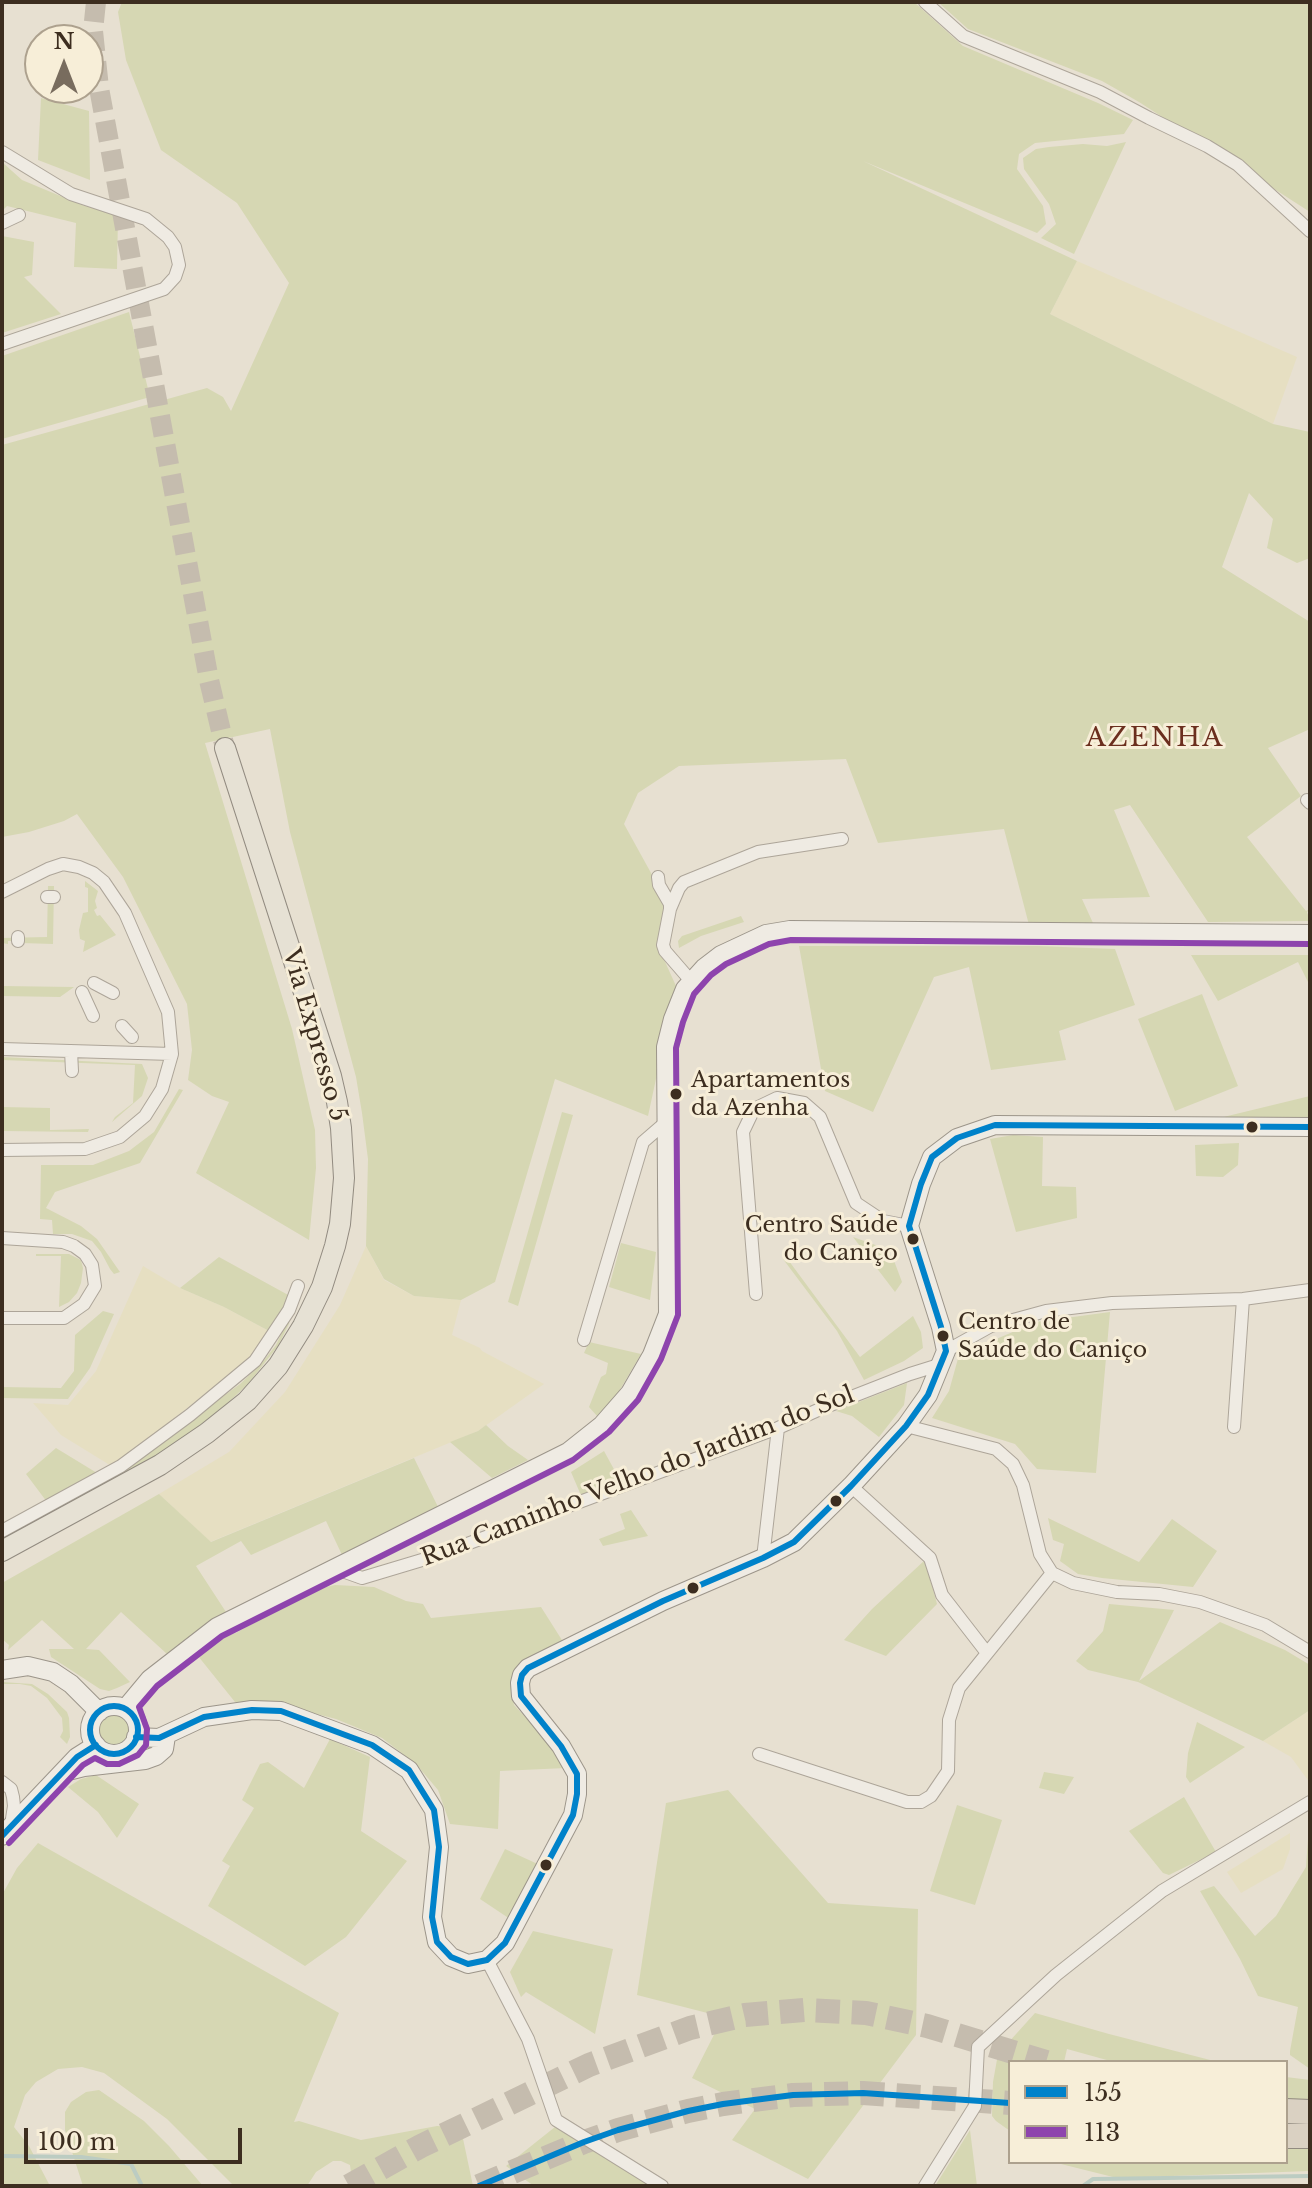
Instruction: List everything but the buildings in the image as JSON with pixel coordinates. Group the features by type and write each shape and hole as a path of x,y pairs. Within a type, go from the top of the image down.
{"highway":[{"path":"1288,2111 1310,2112"},
{"path":"1288,2136 1310,2136"}],"main road":[{"name":"Via Expresso 5","path":"2,1551 160,1465 247,1401 278,1366 303,1326 322,1287 335,1246 344,1178 337,1102 225,748"}],"street":[{"path":"925,2 963,36 1100,92 1207,146 1238,165 1310,231"},
{"path":"2,152 71,194 146,219 168,237 175,247 179,265 175,277 164,289 2,344"},
{"path":"2,223 19,215"},
{"path":"691,981 663,945 670,909 681,885 758,852 842,839"},
{"path":"2,892 63,864 93,873 104,882 125,913 168,1012 172,1054 162,1089 151,1107 120,1137 85,1149 2,1150"},
{"path":"658,877 670,909"},
{"path":"127,1709 150,1679 217,1627 568,1452 602,1425 630,1393 652,1355 668,1314 666,1047 673,1019 691,981 721,955 766,934 790,930 1310,934"},
{"path":"94,983 113,993"},
{"path":"82,992 93,1016"},
{"path":"122,1026 132,1037"},
{"path":"2,1049 172,1054"},
{"path":"71,1051 72,1071"},
{"path":"756,1294 743,1132 754,1109 777,1098 804,1103 820,1117 856,1203 883,1221 909,1226"},
{"path":"584,1340 643,1142 665,1123"},
{"path":"136,1737 166,1736 204,1717 252,1710 281,1711 372,1745 409,1770 434,1810 439,1847 432,1917 437,1942 451,1957 468,1964 487,1960 505,1943 573,1815 577,1794 577,1774 561,1746 521,1696 522,1675 528,1668 663,1601 794,1542 906,1426 928,1395 944,1358 941,1327 909,1226 932,1157 957,1138 995,1125 1310,1127"},
{"path":"2,1238 63,1242 74,1246 85,1254 92,1265 95,1286 84,1304 64,1318 2,1318"},
{"path":"2,1531 121,1466 201,1406 255,1361 289,1310 298,1286"},
{"name":"Rua Caminho Velho do Jardim do Sol","path":"334,1568 362,1578 432,1557 778,1428 944,1358 991,1326 1046,1311 1112,1303 1243,1299 1310,1290"},
{"path":"1234,1427 1243,1299"},
{"path":"906,1426 996,1449 1013,1464 1023,1485 1040,1554 1052,1573 1073,1583 1117,1592 1159,1594 1200,1602 1265,1625 1310,1652"},
{"path":"763,1558 778,1428"},
{"path":"851,1486 930,1558 942,1595 987,1653"},
{"path":"759,1754 907,1802 921,1802 931,1796 948,1771 949,1720 959,1688 1052,1573"},
{"path":"2,1670 28,1666 53,1672 71,1684 99,1712"},
{"path":"111,1707 127,1709 136,1723 136,1737 131,1748 117,1754 102,1751 91,1731 92,1723 99,1712 111,1707"},
{"path":"62,1773 84,1767 145,1760 164,1749 166,1736"},
{"path":"6,1831 77,1757 96,1745"},
{"path":"2,1782 11,1789 14,1806 6,1831"},
{"path":"925,2186 975,2106 978,2047 1056,1975 1162,1891 1310,1802"},
{"path":"487,1960 528,2039 556,2120 662,2186"}],"shaded area":[{"path":"1077,261 1297,357 1273,424 1050,314"},
{"path":"366,1246 384,1280 414,1296 461,1300 452,1335 544,1384 478,1431 210,1542 159,1494 229,1452 285,1392 340,1305"},
{"path":"143,1266 180,1288 271,1332 250,1358 113,1467 61,1435 33,1403 68,1405 96,1371"},
{"path":"1310,1710 1310,1783 1291,1757 1263,1741"},
{"path":"1290,1833 1290,1849 1283,1869 1241,1893 1227,1872"}],"green space":[{"path":"122,2 914,2 963,46 1133,120 1124,134 1035,143 1019,154 1017,169 1043,206 1046,224 1037,233 863,161 1077,261 1050,314 1273,424 1310,432 1310,558 1297,563 1267,548 1273,519 1249,493 1222,567 1310,622 1310,729 1268,748 1301,796 1247,837 1306,911 1310,909 1307,912 1310,921 1208,922 1130,805 1114,810 1150,897 1082,899 1093,923 1029,925 1004,829 878,843 846,759 679,766 638,793 624,824 672,911 662,955 676,986 648,1116 555,1079 495,1282 461,1300 414,1296 384,1279 366,1246 368,1159 356,1077 290,832 270,729 205,743 292,1029 315,1130 316,1168 309,1240 196,1173 229,1102 212,1096 188,1080 192,1050 187,1004 123,877 77,814 29,832 2,837 2,445 207,388 223,397 231,411 289,283 237,203 161,150 126,60 118,12"},
{"path":"938,2 1310,2 1310,212 1102,81 968,29"},
{"path":"41,104 63,104 89,111 90,180 38,160"},
{"path":"1126,142 1074,254 1041,238 1056,224 1049,204 1024,169 1023,158 1036,149 1083,144 1107,146"},
{"path":"2,162 22,180 118,216 117,269 74,267 76,223 7,206 2,211"},
{"path":"2,236 34,242 32,275 24,277 61,314 2,333"},
{"path":"129,312 150,397 2,439 2,356"},
{"path":"85,881 98,891 95,901 97,908 94,910 97,916 100,915 116,935 83,952 85,941 80,939 79,930 83,913 88,912"},
{"path":"48,886 54,886 53,944 2,943 2,938 47,937"},
{"path":"741,916 744,922 701,936 679,948 678,941 682,936"},
{"path":"799,946 1115,949 1135,1005 1059,1031 1066,1060 991,1070 969,967 934,977 873,1112 825,1091"},
{"path":"1191,955 1310,955 1310,986 1298,962 1218,1001"},
{"path":"2,986 74,987 60,997 2,996"},
{"path":"1202,994 1238,1086 1175,1111 1138,1019"},
{"path":"2,1057 142,1064 148,1078 142,1096 112,1122 133,1103 135,1065 2,1060"},
{"path":"179,1089 183,1090 140,1163 55,1192 46,1208 81,1226 97,1239 120,1272 114,1274 92,1241 72,1234 53,1234 52,1220 40,1219 41,1165 93,1165 129,1151 154,1132"},
{"path":"1310,1096 1310,1122 1207,1121"},
{"path":"2,1107 50,1108 50,1130 89,1129 88,1132 2,1131"},
{"path":"562,1112 573,1115 518,1306 508,1302"},
{"path":"1013,1135 1043,1137 1042,1186 1076,1187 1077,1218 1016,1232 990,1139"},
{"path":"1239,1143 1238,1165 1223,1177 1196,1176 1195,1145"},
{"path":"853,1237 881,1247 893,1258 902,1282 895,1292"},
{"path":"621,1243 656,1252 650,1300 609,1287"},
{"path":"36,1254 69,1254 81,1260 81,1283 69,1302 59,1307 61,1256"},
{"path":"219,1257 290,1296 271,1332 180,1288"},
{"path":"786,1257 860,1357 913,1316 921,1332 923,1348 864,1380 837,1331 783,1259"},
{"path":"103,1311 114,1314 90,1368 68,1399 2,1398 2,1387 61,1388 74,1371 75,1335"},
{"path":"1110,1312 1096,1473 1037,1469 1015,1444 932,1418 949,1391 959,1355 1036,1322"},
{"path":"290,1315 278,1346 248,1384 218,1412 169,1448 76,1500 240,1384 276,1345"},
{"path":"589,1342 641,1354 618,1393 597,1416 589,1407 601,1377 606,1374 608,1363 584,1353"},
{"path":"907,1383 904,1405 879,1437 852,1416 836,1411"},
{"path":"486,1425 528,1460 492,1478 450,1442"},
{"path":"56,1448 97,1473 47,1502 26,1474"},
{"path":"604,1451 622,1484 583,1500 571,1472"},
{"path":"414,1458 440,1511 343,1557 326,1521 251,1555 241,1541 196,1566 226,1612 167,1654 121,1612 86,1649 99,1650 130,1682 117,1688 109,1691 100,1689 51,1657 49,1649 74,1649 42,1620 8,1650 9,1645 2,1639 2,1583 159,1494 211,1542"},
{"path":"631,1510 648,1536 603,1546 599,1539 625,1529 620,1514"},
{"path":"1048,1518 1139,1562 1172,1519 1217,1551 1193,1587 1078,1574 1060,1561 1064,1544 1053,1540"},
{"path":"925,1560 937,1604 886,1656 844,1640 872,1609"},
{"path":"335,1585 374,1587 406,1601 423,1604 431,1618 541,1607 567,1648 511,1678 514,1705 544,1737 566,1768 500,1771 498,1829 450,1824 438,1790 416,1764 382,1738 336,1719 278,1704 235,1702 198,1656 226,1636 287,1604"},
{"path":"1109,1604 1174,1610 1139,1681 1220,1622 1285,1650 1310,1665 1310,1710 1263,1741 1138,1682 1088,1670 1076,1661 1103,1631"},
{"path":"2,1682 32,1684 67,1712 70,1737 67,1744 60,1737 62,1718 47,1698 31,1686"},
{"path":"114,1713 125,1718 130,1729 125,1740 114,1745 103,1740 98,1729 103,1718"},
{"path":"1197,1722 1245,1747 1190,1783 1186,1777 1188,1753"},
{"path":"330,1739 370,1757 361,1831 407,1861 346,1937 305,1966 208,1906 230,1866 222,1861 254,1808 242,1800 260,1764 268,1762 304,1788"},
{"path":"1044,1772 1074,1777 1064,1794 1039,1788"},
{"path":"96,1775 139,1804 117,1838 98,1812 68,1787"},
{"path":"728,1790 828,1903 918,1909 916,2035 808,2179 732,2140 755,2109 692,2078 723,2017 637,1995 666,1803"},
{"path":"1184,1797 1216,1852 1169,1875 1163,1873 1129,1831"},
{"path":"957,1805 1002,1820 975,1905 930,1891"},
{"path":"1309,1825 1310,2069 1290,2055 1298,2007 1258,1996 1200,1891 1214,1886 1255,1936 1276,1916 1306,1867"},
{"path":"38,1843 339,2013 294,2122 361,2140 437,2126 457,2127 462,2134 473,2186 353,2186 350,2165 333,2161 316,2172 307,2186 234,2186 167,2119 104,2073 82,2067 58,2069 36,2082 25,2095 14,2127 29,2146 50,2186 2,2186 2,1895 17,1868"},
{"path":"505,1849 542,1866 513,1921 480,1899"},
{"path":"533,1931 613,1949 595,2034 526,1992 521,1997 510,1972"},
{"path":"1035,2013 1210,2060 1107,2060 1067,2049 1064,2060 1008,2060 1008,2130 992,2116 998,2054"},
{"path":"1288,2077 1310,2080 1310,2102 1288,2100"},
{"path":"99,2090 144,2121 203,2186 83,2186 65,2130 65,2112 71,2102 86,2092"},
{"path":"555,2127 652,2186 534,2186 506,2166"},
{"path":"970,2130 977,2186 935,2186"},
{"path":"1310,2148 1310,2171 1117,2178 1061,2164 1288,2164 1288,2149"}],"waterway":[{"path":"2,2156 81,2157 131,2164 142,2186"},
{"path":"1083,2186 1093,2179 1310,2176"}],"tunnel":[{"path":"96,2 93,31 99,88 209,680 225,748"},
{"path":"349,2186 421,2146 589,2065 690,2028 745,2015 804,2010 866,2013 927,2026 1039,2060"},
{"path":"479,2186 618,2130 723,2104 793,2095 863,2093 1008,2103"}],"transit line":[{"name":"113","path":"9,1843 83,1765 95,1758 107,1764 119,1764 138,1755 146,1745 147,1729 139,1707 157,1686 222,1636 573,1460 609,1432 638,1400 661,1359 678,1315 676,1048 694,994 726,964 769,944 791,940 1310,944"},
{"name":"155","path":"136,1737 159,1738 204,1717 252,1710 281,1711 372,1745 409,1770 434,1810 439,1847 432,1917 437,1942 451,1957 468,1964 487,1960 505,1943 573,1815 577,1794 577,1774 561,1746 521,1696 522,1675 528,1668 663,1601 794,1542 906,1426 928,1395 946,1351 909,1226 932,1157 957,1138 995,1125 1310,1127"},
{"name":"155","path":"114,1706 131,1713 138,1730 131,1747 114,1754 97,1747 90,1730 97,1713 114,1706"},
{"name":"155","path":"2,1836 77,1757 96,1745"},
{"name":"155","path":"479,2186 618,2130 723,2104 793,2095 863,2093 1008,2103"}],"place":[{"name":"Apartamentos da Azenha","path":"676,1094"},
{"name":"Centro Saúde do Caniço","path":"913,1239"},
{"name":"Centro de Saúde do Caniço","path":"943,1336"}],"district":[{"name":"AZENHA","path":"1155,739"}]}
